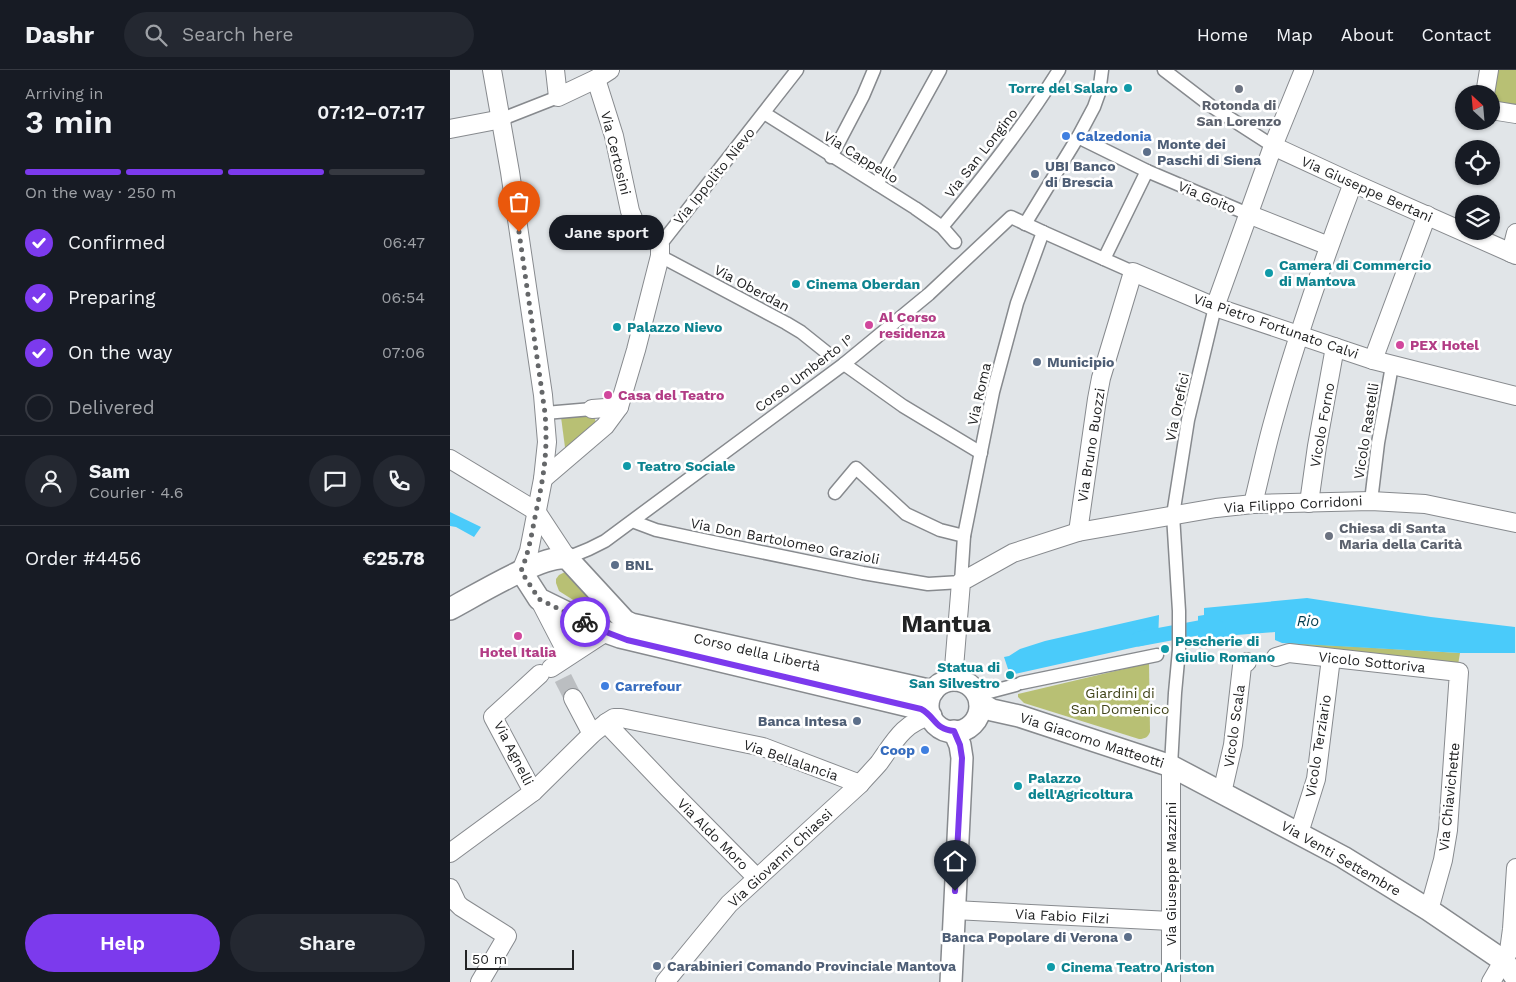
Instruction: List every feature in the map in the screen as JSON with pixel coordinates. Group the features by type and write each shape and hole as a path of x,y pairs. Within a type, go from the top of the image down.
{"street":[{"path":"492,70 502,119 545,413 547,442 544,479 529,551 516,574"},
{"path":"555,70 558,97"},
{"name":"Via Ippolito Nievo","path":"544,479 605,426 619,406 636,350 660,250 797,70"},
{"path":"831,156 863,96 874,70"},
{"path":"877,184 940,70"},
{"name":"Via San Longino","path":"942,227 1022,126 1059,70"},
{"path":"1025,224 1084,139 1097,99 1102,70"},
{"path":"1164,70 1226,116 1274,146"},
{"path":"1486,85 1489,70"},
{"path":"450,129 502,119 558,97 603,75"},
{"name":"Via Certosini","path":"603,75 630,211 635,223 660,250"},
{"path":"1215,306 1248,214 1302,75"},
{"path":"1500,111 1516,114"},
{"name":"Via Cappello","path":"764,113 942,227 956,242"},
{"name":"Via Goito","path":"1084,139 1147,172 1329,246"},
{"name":"Via Giuseppe Bertani","path":"1274,146 1352,183 1514,254"},
{"path":"1104,259 1147,172"},
{"path":"1253,504 1298,336 1352,183"},
{"path":"1373,360 1427,216"},
{"name":"Via Pietro Fortunato Calvi","path":"1011,217 1042,236 1104,259 1215,306 1298,336 1392,366 1516,396"},
{"name":"Corso Umberto I°","path":"567,558 605,541 844,364 929,294 1011,217"},
{"path":"1514,254 1516,234"},
{"name":"Via Roma","path":"961,582 964,536 992,392 1017,303 1042,236"},
{"name":"Via Oberdan","path":"660,250 801,332 826,352"},
{"name":"Via Bruno Buozzi","path":"1078,532 1096,399 1133,272"},
{"name":"Via Orefici","path":"1171,766 1179,650 1179,611 1173,515 1188,420 1215,306"},
{"name":"Vicolo Forno","path":"1309,503 1317,446 1336,347"},
{"path":"844,364 903,406 981,453"},
{"name":"Vicolo Rastelli","path":"1371,500 1378,443 1392,366"},
{"path":"545,413 619,406"},
{"path":"450,459 536,511 567,558 617,626 556,668 539,599 516,574"},
{"path":"835,493 856,468 906,514 940,530 964,536"},
{"name":"Via Filippo Corridoni","path":"961,582 1013,553 1078,532 1216,508 1253,504 1371,500 1425,504 1516,523"},
{"name":"Via Don Bartolomeo Grazioli","path":"632,522 656,530 863,573 932,584 961,582"},
{"path":"450,609 516,574 559,557 567,558"},
{"path":"953,680 961,582"},
{"name":"Corso della Libertà","path":"539,599 617,626 886,690"},
{"name":"Vicolo Sottoriva","path":"1276,657 1288,653 1459,672 1459,682"},
{"path":"979,699 1018,684 1157,655"},
{"name":"Vicolo Terziario","path":"1299,833 1316,779 1331,658"},
{"name":"Vicolo Scala","path":"1222,793 1233,745 1242,666 1247,662"},
{"name":"Via Agnelli","path":"533,792 493,717 556,668"},
{"path":"953,680 968,684 979,699 980,710 975,722 966,729 954,731 942,729 934,722 929,702 933,692 943,683 953,680"},
{"name":"Via Chiavichette","path":"1429,910 1443,860 1448,830 1459,682"},
{"path":"886,690 933,692"},
{"path":"886,690 931,716"},
{"name":"Via Aldo Moro","path":"573,698 599,729 669,789 757,878"},
{"name":"Via Giacomo Matteotti","path":"979,699 992,710 1013,714 1171,766"},
{"name":"Via Giovanni Chiassi","path":"665,982 729,904 860,784 878,764 897,737 916,721 931,716"},
{"name":"Via Bellalancia","path":"599,729 614,718 621,718 722,738 763,747 860,784"},
{"path":"450,853 533,792 599,729"},
{"path":"950,982 961,752 954,731"},
{"name":"Via Venti Settembre","path":"1171,766 1343,856 1429,910 1504,961"},
{"name":"Via Giuseppe Mazzini","path":"1171,766 1171,982"},
{"path":"1491,982 1509,951 1514,928 1516,868"},
{"path":"450,888 461,907 507,936 480,982"},
{"name":"Via Fabio Filzi","path":"954,910 1171,921"},
{"path":"1504,961 1516,978"}],"green space":[{"path":"1495,70 1516,70 1516,109 1500,106 1500,85 1493,85"},
{"path":"593,412 596,423 566,455 561,417"},
{"path":"567,571 606,616 600,617 559,591 556,579"},
{"path":"1291,643 1460,653 1458,665 1291,651"},
{"name":"Giardini di San Domenico","path":"1149,663 1150,732 1143,739 1024,703 1018,697 1018,694"}],"water":[{"path":"450,512 481,527 474,537 456,527 450,526"},
{"name":"Rio","path":"1307,598 1431,617 1515,627 1515,653 1460,653 1282,643 1275,640 1275,632 1236,635 1236,648 1198,648 1198,616 1204,615 1204,608"},
{"path":"1159,615 1158,642 1010,675 1004,657 1020,649 1045,641"}],"waterway":[{"name":"Rio","path":"1139,639 1198,628 1218,628"}],"tunnel":[{"path":"563,678 573,698"}],"way so far":[{"path":"519,232 545,413 547,442 544,479 529,551 521,571 539,599 585,622"}],"place":[{"name":"Torre del Salaro","path":"1128,88"},
{"name":"Rotonda di San Lorenzo","path":"1239,89"},
{"name":"Calzedonia","path":"1066,136"},
{"name":"Monte dei Paschi di Siena","path":"1147,152"},
{"name":"UBI Banco di Brescia","path":"1035,174"},
{"name":"Jane sport","path":"519,232"},
{"name":"Camera di Commercio di Mantova","path":"1269,273"},
{"name":"Cinema Oberdan","path":"796,284"},
{"name":"Al Corso residenza","path":"869,325"},
{"name":"Palazzo Nievo","path":"617,327"},
{"name":"PEX Hotel","path":"1400,345"},
{"name":"Municipio","path":"1037,362"},
{"name":"Casa del Teatro","path":"608,395"},
{"name":"Teatro Sociale","path":"627,466"},
{"name":"Chiesa di Santa Maria della Carità","path":"1329,536"},
{"name":"BNL","path":"615,565"},
{"name":"Hotel Italia","path":"518,636"},
{"name":"Pescherie di Giulio Romano","path":"1165,649"},
{"name":"Statua di San Silvestro","path":"1010,675"},
{"name":"Carrefour","path":"605,686"},
{"name":"Banca Intesa","path":"857,721"},
{"name":"Coop","path":"925,750"},
{"name":"Palazzo dell'Agricoltura","path":"1018,786"},
{"name":"Banca Popolare di Verona","path":"1128,937"},
{"name":"Carabinieri Comando Provinciale Mantova","path":"657,966"},
{"name":"Cinema Teatro Ariston","path":"1051,967"}],"district":[{"name":"Mantua","path":"946,624"}],"route":[{"path":"585,622 627,640 921,709 926,711 942,729 954,731 960,745 962,758 955,891"}]}
